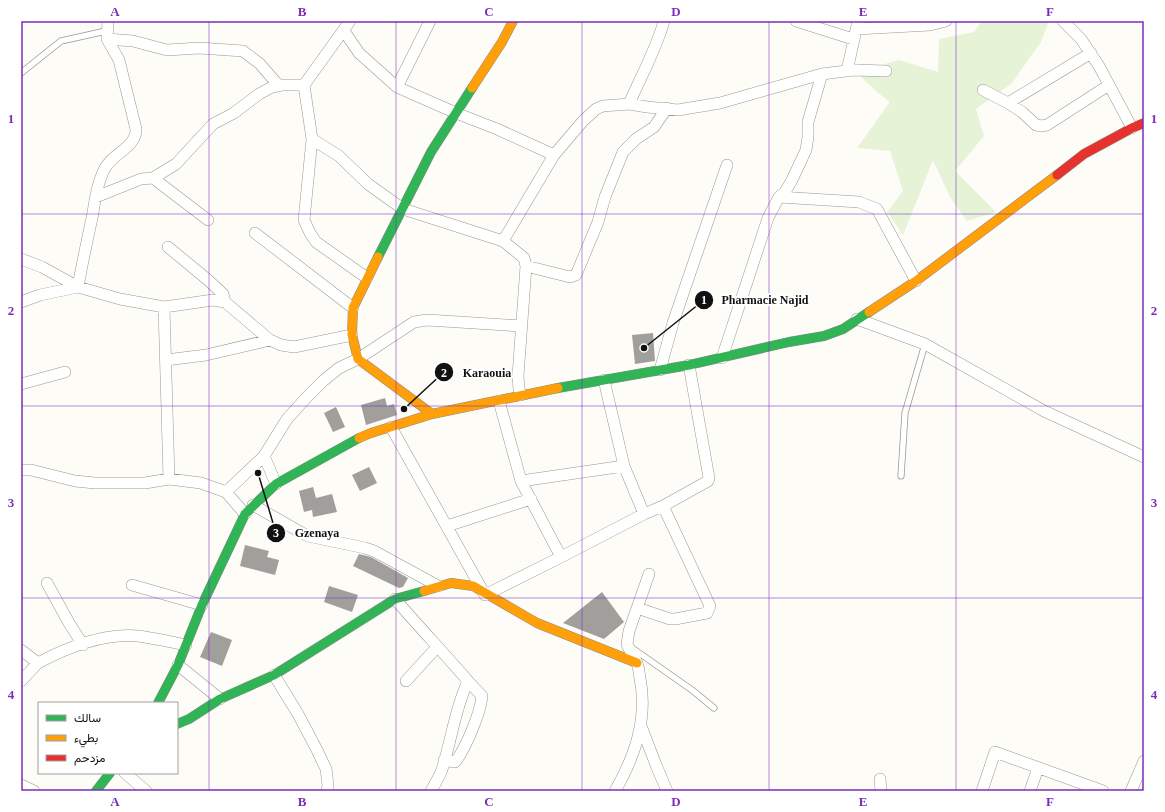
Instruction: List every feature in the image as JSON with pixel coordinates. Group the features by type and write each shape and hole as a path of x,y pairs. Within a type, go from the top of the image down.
{"street":[{"path":"350,21 304,85 312,139 304,220 316,242 367,278"},
{"path":"397,87 430,21"},
{"path":"432,414 358,359 352,335 353,308 431,152 502,42 513,21"},
{"path":"629,104 650,60 664,21"},
{"path":"796,21 856,30 930,25 946,21"},
{"path":"1063,21 1091,53 1132,128"},
{"path":"107,30 133,41 167,50 199,48 243,51 260,64 279,86"},
{"path":"78,287 96,197 106,167 113,158 131,144 136,136 136,129 119,60 107,30"},
{"path":"847,71 856,30"},
{"path":"344,31 359,53 397,87 554,155"},
{"path":"1008,103 1091,53"},
{"path":"504,241 554,155 583,121 596,109 603,106 629,104 678,110 720,104 822,74 847,71 886,71"},
{"path":"722,358 768,218 779,197 785,192 792,180 806,150 808,122 822,74"},
{"path":"96,197 141,179 153,178 176,164 213,124 234,113 259,94 272,87 304,85"},
{"path":"983,90 1008,103 1022,112 1036,125 1041,126 1047,125 1109,85"},
{"path":"526,266 570,277 576,275 598,222 605,197 623,152 636,139 654,127 667,108"},
{"path":"159,702 178,665 202,605 245,514 276,484 347,444 371,433 432,414 689,365 789,342 824,336 843,329 916,281 1084,154 1144,123"},
{"path":"312,139 339,156 368,184 403,209 504,241 524,258 526,266 518,376 521,396"},
{"path":"660,370 685,286 727,164"},
{"path":"153,178 208,220"},
{"path":"779,197 859,202 877,210 916,281"},
{"path":"255,233 353,308"},
{"path":"168,247 223,294 225,302"},
{"path":"21,259 42,266 78,287 120,299 164,307 213,300 225,302 270,340 282,345 294,347 352,335"},
{"path":"21,302 40,295 78,287"},
{"path":"164,307 169,479"},
{"path":"857,319 925,344 1044,411 1144,457"},
{"path":"226,492 264,456 287,419 307,397 339,368 358,359 414,322 427,320 522,326"},
{"path":"166,360 206,355 270,340"},
{"path":"485,595 644,514 663,506 708,481 709,478 689,365"},
{"path":"21,384 65,372"},
{"path":"604,380 624,466 644,514"},
{"path":"499,401 521,481 561,557"},
{"path":"392,427 485,595"},
{"path":"264,456 276,484"},
{"path":"521,481 624,466"},
{"path":"21,470 31,470 75,481 95,483 145,483 169,479 201,483 226,492 245,514"},
{"path":"447,526 531,499"},
{"path":"253,505 302,534 370,549 438,586"},
{"path":"637,608 670,619 675,619 707,614 710,606 663,506"},
{"path":"615,791 635,749 641,726 643,701 637,663 626,644 629,631 649,574"},
{"path":"48,583 69,623 83,645"},
{"path":"178,724 189,719 220,699 274,675 395,599 451,583 472,586 485,595 537,623 637,663"},
{"path":"132,586 202,605"},
{"path":"395,599 482,696 478,714 460,756 455,762 444,760"},
{"path":"21,681 38,663 61,651 114,636 138,636 186,645"},
{"path":"406,681 437,647"},
{"path":"21,650 38,663"},
{"path":"178,665 220,699"},
{"path":"274,675 298,714 326,769 328,785 327,791"},
{"path":"431,791 439,777 450,740 453,723 468,681"},
{"path":"641,726 668,791"},
{"path":"982,791 995,752 1038,768 1078,787 1103,791"},
{"path":"1131,791 1144,761"},
{"path":"1030,791 1038,768"},
{"path":"96,791 109,774"},
{"path":"126,774 146,791"},
{"path":"880,778 881,791"},
{"path":"21,785 34,791"}],"lane":[{"path":"21,73 61,41 107,30"},
{"path":"901,476 904,413 925,344"},
{"path":"626,644 692,690 714,708"}],"green space":[{"path":"982,21 1049,21 1041,42 1012,83 976,109 984,136 955,171 996,212 967,221 950,197 933,160 903,235 887,212 903,191 890,151 857,148 890,102 856,72 899,60 938,72 939,39 974,32"}],"building":[{"path":"653,333 655,361 635,364 632,335"},
{"path":"385,398 387,406 394,404 397,415 366,425 361,405"},
{"path":"336,407 345,427 333,432 324,413"},
{"path":"369,467 377,483 360,491 352,475"},
{"path":"313,487 316,498 332,494 337,512 313,517 312,510 304,512 299,491"},
{"path":"245,545 269,551 267,557 279,560 275,575 240,566"},
{"path":"359,554 371,557 408,578 403,587 399,588 353,566"},
{"path":"329,586 358,595 352,612 324,602"},
{"path":"602,592 624,622 604,639 563,623"},
{"path":"211,632 232,640 222,666 200,657"}],"traffic: fast":[{"path":"378,257 431,152 472,88"},
{"path":"558,388 689,365 789,342 824,336 843,329 869,312"},
{"path":"159,702 178,665 202,605 245,514 276,484 359,438"},
{"path":"178,724 189,719 220,699 274,675 395,599 424,591"},
{"path":"96,791 109,774"}],"traffic: slow":[{"path":"472,88 502,42 513,21"},
{"path":"869,312 916,281 1057,175"},
{"path":"378,257 353,308 352,335 358,359 432,414"},
{"path":"359,438 432,414 558,388"},
{"path":"424,591 451,583 473,586 537,623 637,663"}],"traffic: jam":[{"path":"1057,175 1084,154 1144,123"}],"place":[{"name":"Pharmacie Najid","path":"644,348"},
{"name":"Karaouia","path":"404,409"},
{"name":"Gzenaya","path":"258,473"}]}
